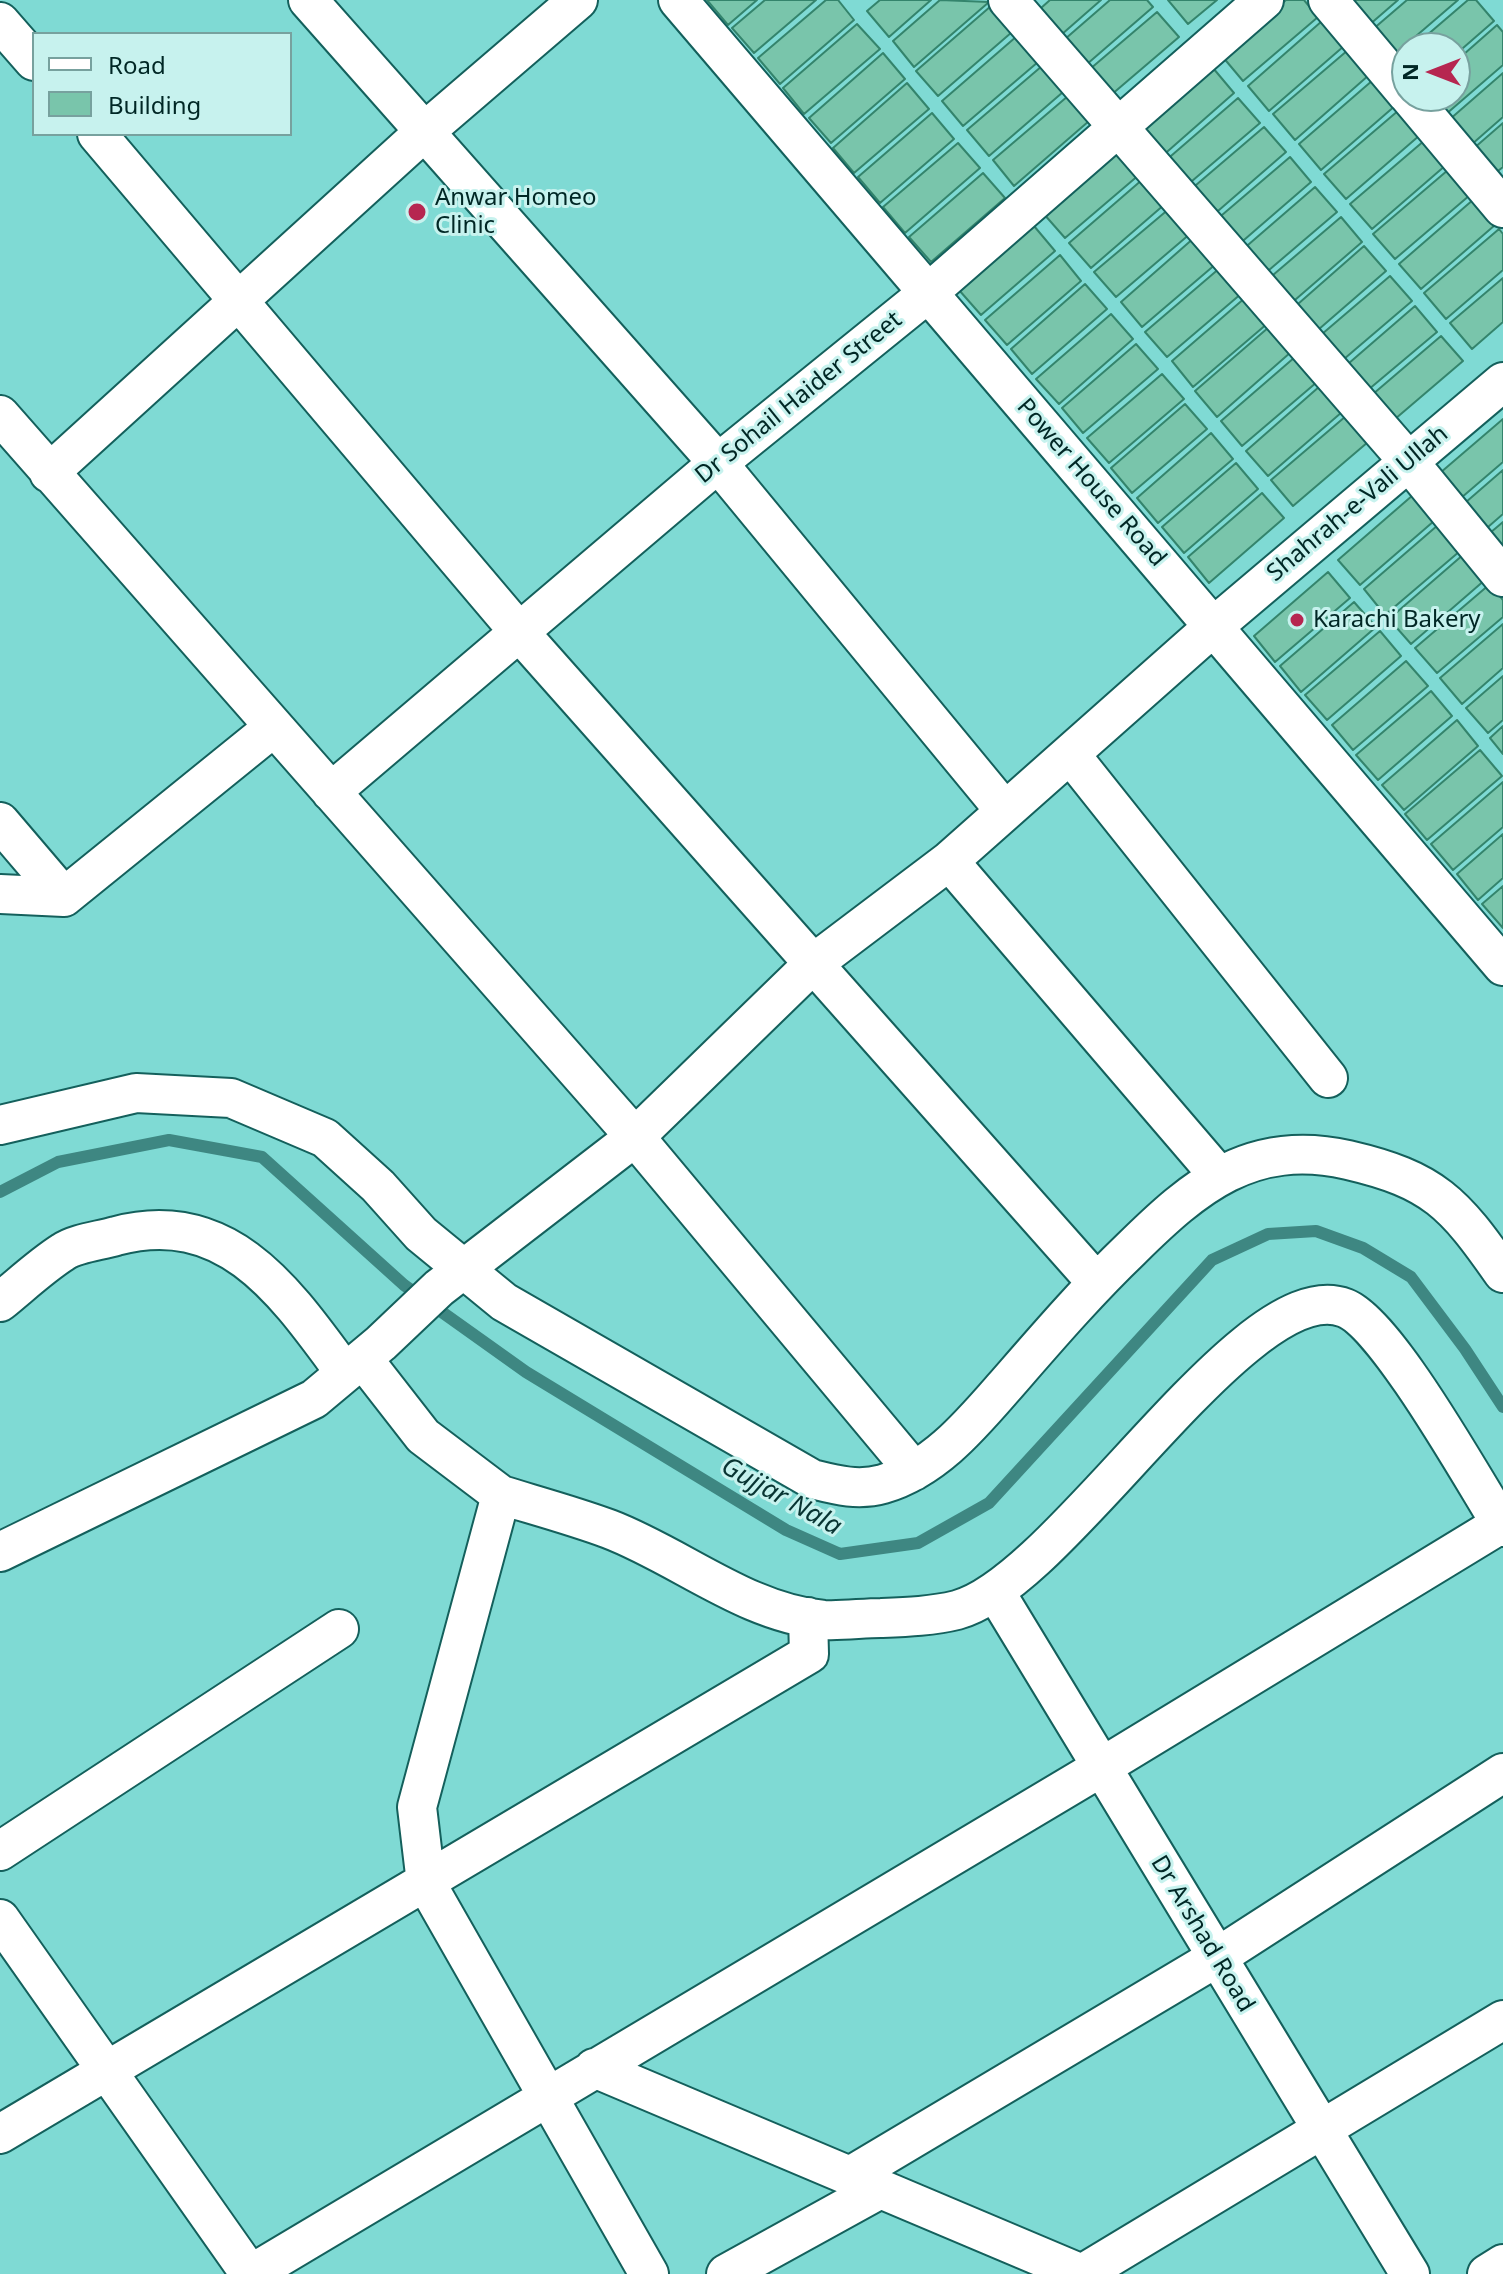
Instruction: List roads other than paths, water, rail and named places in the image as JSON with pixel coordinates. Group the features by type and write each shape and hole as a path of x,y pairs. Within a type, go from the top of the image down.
{"street":[{"path":"308,0 718,463 1005,811"},
{"path":"49,473 242,301 423,133 578,0"},
{"name":"Power House Road","path":"678,0 1503,966"},
{"path":"1008,0 1409,462 1503,577"},
{"name":"Dr Sohail Haider Street","path":"331,792 718,463 928,293 1264,0"},
{"path":"1328,0 1391,75"},
{"path":"0,22 32,59"},
{"path":"1422,112 1503,208"},
{"path":"99,136 242,301 520,633 1096,1282"},
{"name":"Shahrah-e-Vali Ullah","path":"0,1552 314,1399 452,1280 635,1137 814,963 949,861 1213,627 1503,382"},
{"path":"0,415 635,1137 914,1471"},
{"path":"0,894 64,897 274,727"},
{"path":"1070,754 1328,1078"},
{"path":"0,822 64,897"},
{"path":"949,861 1219,1176"},
{"path":"0,1125 136,1093 231,1098 325,1138 378,1186 421,1234 452,1280 504,1302 812,1479 850,1488 882,1484 914,1471 963,1434 1096,1282 1183,1198 1219,1176 1250,1163 1294,1155 1333,1157 1385,1169 1430,1188 1470,1226 1503,1273"},
{"path":"0,1302 65,1250 146,1228 214,1238 257,1268 305,1320 363,1358 423,1436 501,1495 610,1530 767,1606 825,1620 957,1610 996,1593 1121,1472 1240,1347 1277,1320 1315,1304 1346,1308 1388,1347 1502,1526 250,2274 0,1919"},
{"path":"501,1495 417,1807 426,1883 649,2274"},
{"name":"Dr Arshad Road","path":"996,1593 1410,2274"},
{"path":"0,2134 809,1654 808,1617"},
{"path":"0,1851 339,1629"},
{"path":"726,2274 1503,1773"},
{"path":"594,2068 1082,2274 1503,2020"},
{"path":"1487,2274 1503,2264"}],"waterway":[{"name":"Gujjar Nala","path":"0,1192 58,1162 169,1140 262,1157 404,1285 526,1372 786,1530 840,1554 918,1543 989,1503 1212,1260 1268,1234 1316,1231 1363,1248 1411,1277 1465,1349 1503,1407"}],"place":[{"name":"Anwar Homeo Clinic","path":"417,212"},
{"name":"Karachi Bakery","path":"1297,620"}]}
